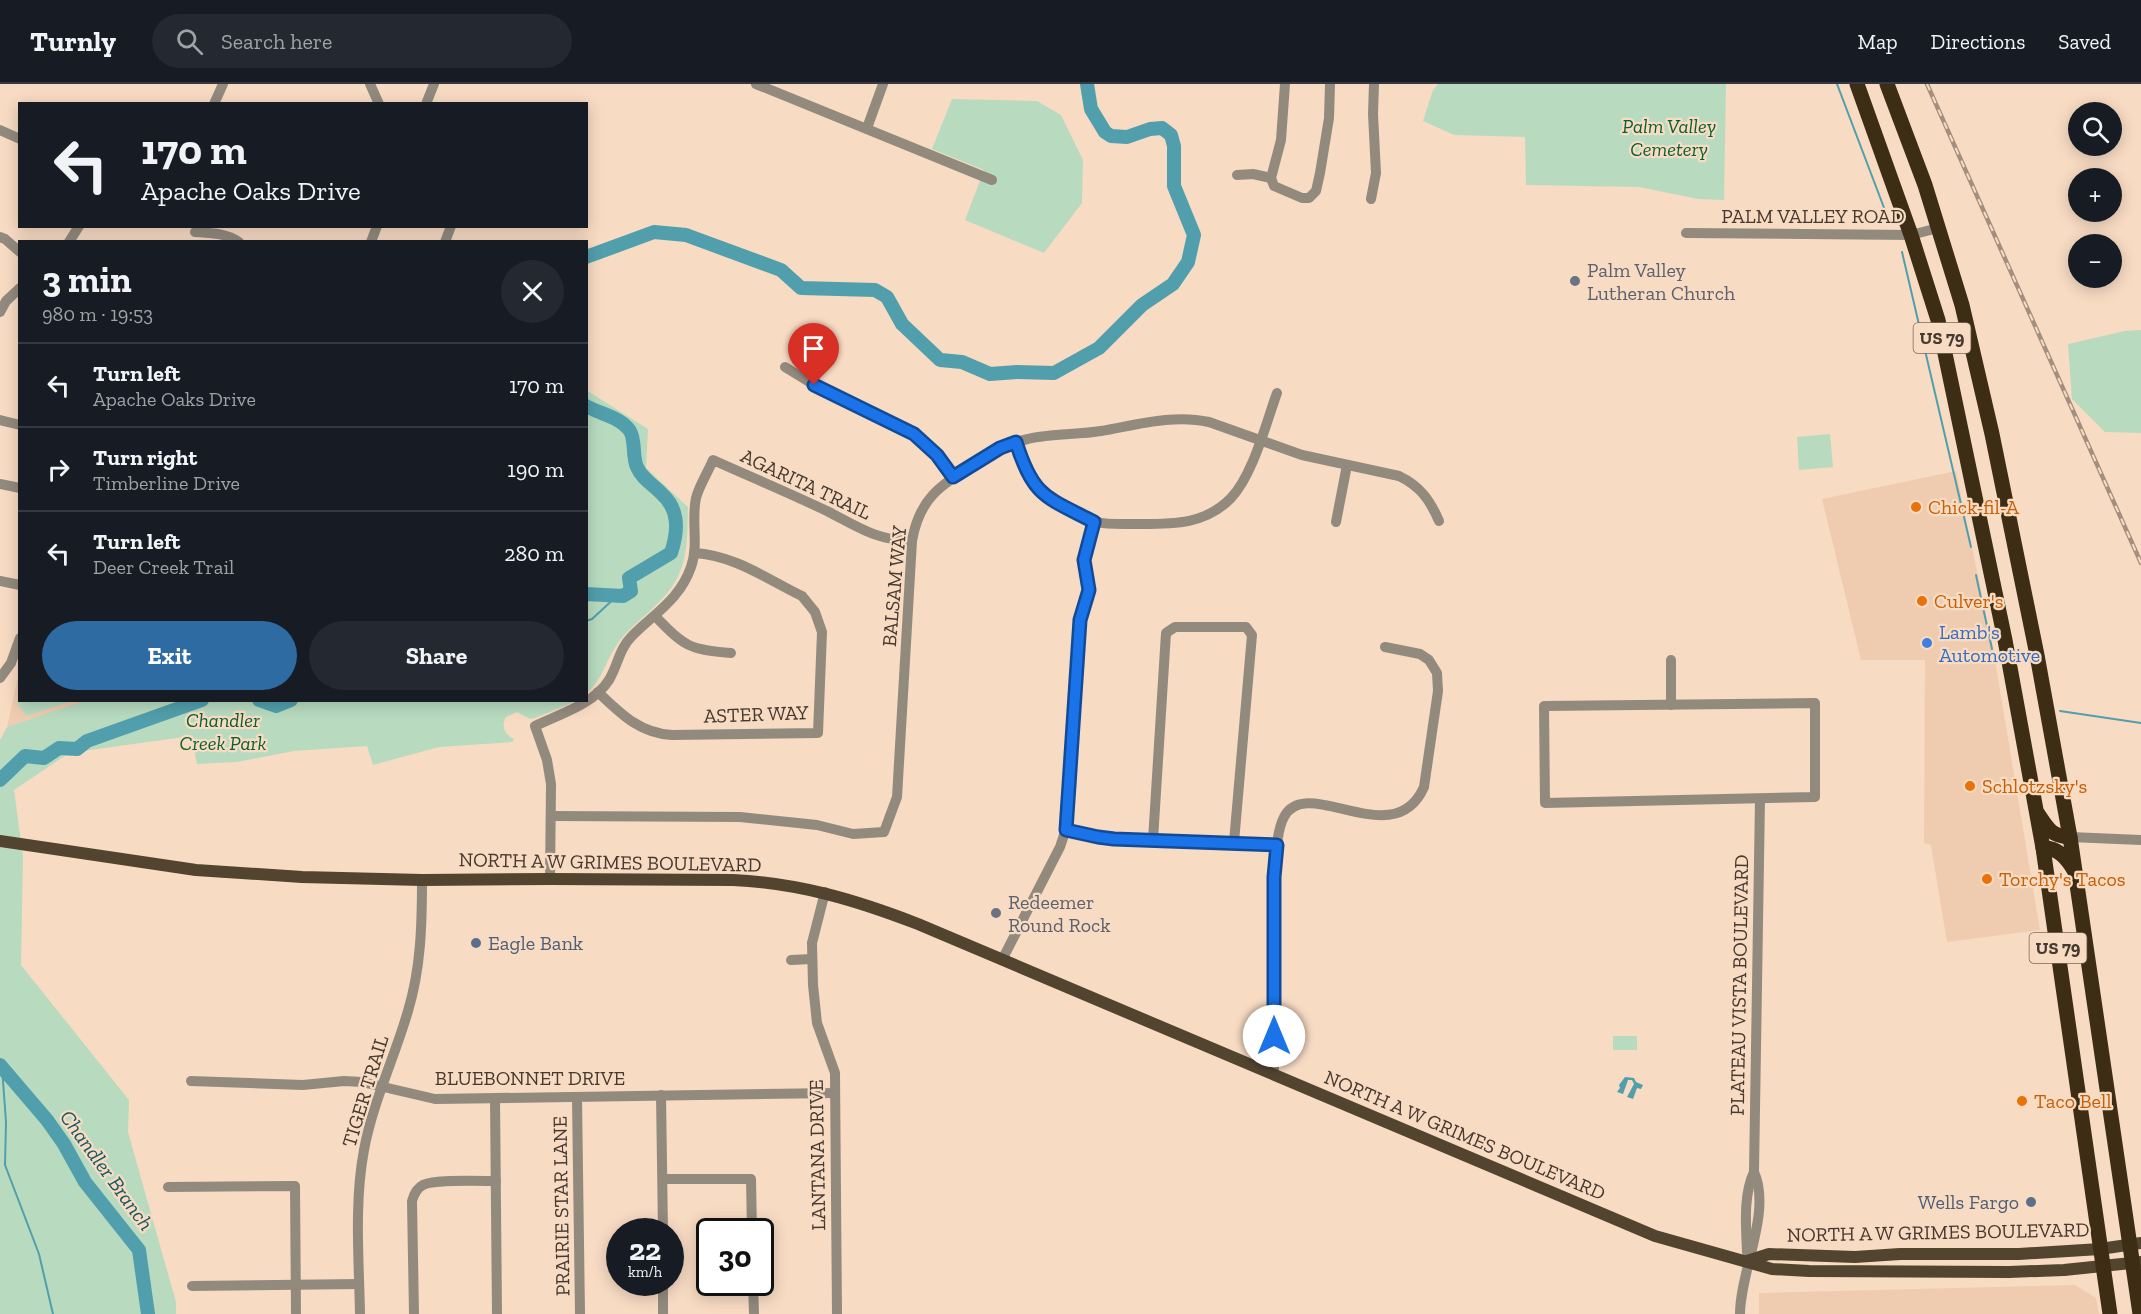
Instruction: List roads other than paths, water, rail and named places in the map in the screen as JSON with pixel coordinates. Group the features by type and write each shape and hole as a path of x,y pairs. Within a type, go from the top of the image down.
{"highway":[{"name":"US 79","path":"1857,84 1938,320 2005,640 2043,848 2110,1314"},
{"name":"US 79","path":"1887,84 1938,228 1962,305 1992,434 2037,655 2070,837 2135,1244 2140,1314"},
{"path":"2036,812 2052,834 2059,837 2070,837"},
{"path":"2043,848 2052,847 2059,852 2071,865 2076,875"}],"main road":[{"name":"NORTH A W GRIMES BOULEVARD","path":"0,841 196,870 302,877 763,882 825,892 867,904 1655,1236 1772,1269 2009,1272 2064,1270 2137,1263"},
{"name":"NORTH A W GRIMES BOULEVARD","path":"1747,1261 1769,1254 1855,1257 2019,1254 2100,1249 2135,1244"},
{"path":"1873,1271 1903,1265 1948,1264 1961,1259 1965,1254"}],"street":[{"path":"215,102 223,84"},
{"path":"370,84 379,102"},
{"path":"427,102 434,84"},
{"path":"756,84 992,180"},
{"path":"867,128 883,84"},
{"path":"1272,182 1281,140 1285,84"},
{"path":"1237,175 1253,174 1302,198 1309,198 1316,191 1329,118 1330,84"},
{"path":"1371,200 1376,172 1374,84"},
{"path":"0,130 18,139"},
{"name":"PALM VALLEY ROAD","path":"1686,233 1911,236 1938,228"},
{"path":"194,233 218,234 236,240"},
{"path":"0,237 18,250"},
{"path":"0,312 6,301 18,290"},
{"path":"785,367 829,393 914,434 937,455 953,477"},
{"path":"1016,442 1029,477 1040,491 1050,499 1094,522 1173,524 1191,522 1225,504 1239,489 1247,474 1277,393"},
{"name":"BALSAM WAY","path":"552,816 747,818 817,825 853,834 884,832 897,797 912,542 916,520 937,489 1000,448 1016,442 1031,438 1081,434 1183,418 1209,422 1302,455 1390,473 1409,481 1426,495 1439,521"},
{"path":"0,420 18,424"},
{"name":"AGARITA TRAIL","path":"588,699 608,681 625,645 665,608 681,588 692,565 694,553 696,498 713,460 873,535 912,542"},
{"path":"1336,522 1347,465"},
{"path":"0,484 18,488"},
{"path":"1002,960 1060,847 1066,830 1080,620 1089,590 1084,560 1094,522"},
{"name":"ASTER WAY","path":"598,692 630,721 641,728 660,733 725,735 818,733 822,632 810,603 802,596 732,561 718,556 694,553"},
{"path":"0,581 18,585"},
{"path":"655,616 675,637 687,645 705,651 731,652"},
{"path":"1153,840 1166,633 1175,627 1246,627 1252,635 1234,842"},
{"path":"0,678 11,663 18,644"},
{"path":"1274,1074 1274,877 1277,845 1284,815 1298,804 1305,803 1385,816 1407,809 1424,787 1438,691 1437,673 1430,660 1420,654 1385,647"},
{"path":"1671,660 1671,705"},
{"name":"AGARITA TRAIL","path":"550,879 551,784 536,726 584,702"},
{"path":"1815,703 1815,797 1760,799 1545,803 1544,706 1815,703"},
{"name":"PLATEAU VISTA BOULEVARD","path":"1740,1314 1747,1261 1746,1215 1749,1182 1754,1172 1760,799"},
{"path":"1066,830 1098,837 1277,845"},
{"path":"2070,837 2141,840"},
{"name":"TIGER TRAIL","path":"360,1314 358,1194 360,1172 368,1132 409,1010 419,959 422,880"},
{"name":"LANTANA DRIVE","path":"825,892 812,943 812,959 817,1023 835,1073 837,1314"},
{"path":"791,960 812,959"},
{"name":"BLUEBONNET DRIVE","path":"190,1081 303,1084 344,1081 384,1086 435,1099 835,1093"},
{"path":"661,1095 663,1218"},
{"name":"PRAIRIE STAR LANE","path":"577,1098 580,1314"},
{"path":"495,1099 497,1314"},
{"path":"663,1179 751,1179 752,1218"},
{"path":"414,1314 412,1201 418,1189 430,1183 496,1181"},
{"path":"168,1187 295,1186 296,1314"},
{"path":"192,1286 359,1284"},
{"path":"663,1296 663,1314"},
{"path":"753,1296 754,1314"}],"water":[{"path":"1625,1077 1634,1078 1636,1082 1643,1085 1641,1089 1637,1088 1633,1099 1627,1097 1634,1084 1632,1080 1628,1080 1623,1094 1617,1092"}],"waterway":[{"name":"Chandler Branch","path":"588,256 654,232 686,235 781,270 801,288 875,290 887,297 902,324 940,360 962,362 990,374 1054,373 1099,348 1142,305 1173,284 1188,262 1194,235 1174,186 1174,146 1171,135 1162,128 1150,129 1127,137 1111,136 1105,132 1091,109 1087,84"},
{"path":"1837,84 1886,213"},
{"path":"1902,252 1971,547"},
{"name":"Chandler Branch","path":"588,407 616,419 630,431 639,471 668,500 676,522 671,553 629,578 631,591 623,596 588,594"},
{"path":"1976,575 1992,649"},
{"path":"588,620 617,596"},
{"name":"Chandler Branch","path":"0,780 25,756 44,758 59,748 77,749 87,741 196,702"},
{"name":"Chandler Branch","path":"265,702 276,706 286,702"},
{"path":"2060,711 2141,723"},
{"name":"Chandler Branch","path":"0,1065 47,1120 64,1144 85,1182 139,1250 148,1314"},
{"path":"2,1067 6,1122 5,1165 39,1254 53,1314"}],"railway":[{"path":"1927,84 2141,563"}],"place":[{"name":"Palm Valley Lutheran Church","path":"1575,281"},
{"name":"Chick-fil-A","path":"1916,507"},
{"name":"Culver's","path":"1922,601"},
{"name":"Lamb's Automotive","path":"1927,643"},
{"name":"Schlotzsky's","path":"1970,786"},
{"name":"Torchy's Tacos","path":"1987,879"},
{"name":"Redeemer Round Rock","path":"996,913"},
{"name":"Eagle Bank","path":"476,943"},
{"name":"Taco Bell","path":"2022,1101"},
{"name":"Wells Fargo","path":"2031,1202"}],"park label":[{"name":"Palm Valley Cemetery","path":"1669,138"},
{"name":"Chandler Creek Park","path":"223,732"}]}
